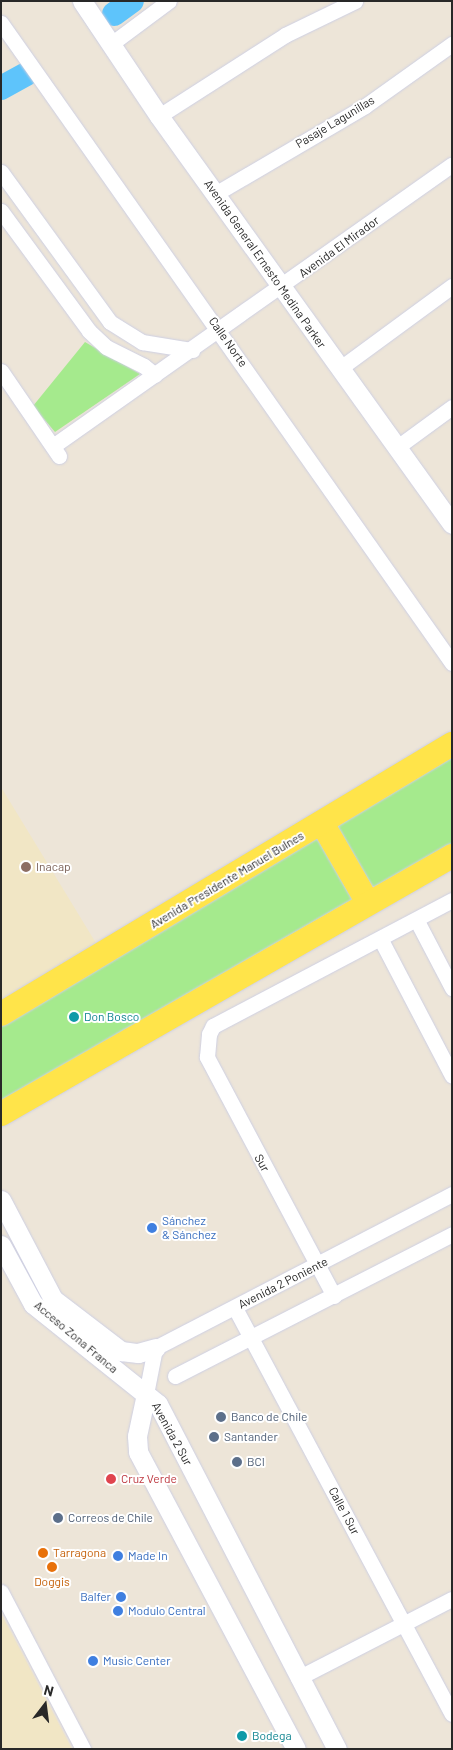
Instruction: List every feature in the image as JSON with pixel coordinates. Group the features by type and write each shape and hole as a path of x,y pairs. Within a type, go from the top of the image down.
{"main road":[{"name":"Avenida Presidente Manuel Bulnes","path":"1,1014 452,744"},
{"path":"322,823 368,903"},
{"path":"1,1114 452,856"}],"street":[{"name":"Avenida General Ernesto Medina Parker","path":"82,1 159,116 451,522"},
{"path":"111,44 169,1"},
{"path":"159,116 285,35 355,1"},
{"name":"Calle Norte","path":"1,23 223,329 452,662"},
{"name":"Pasaje Lagunillas","path":"215,194 365,106 452,44"},
{"name":"Avenida El Mirador","path":"1,371 56,451 155,375 282,288 452,165"},
{"path":"1,172 110,322 142,342 192,350"},
{"path":"1,211 89,332 106,347 144,366 155,375"},
{"path":"339,368 452,286"},
{"path":"396,448 452,406"},
{"path":"452,900 381,940 452,1076"},
{"path":"416,921 452,988"},
{"name":"Sur","path":"334,1296 207,1057 207,1042 213,1026 381,940"},
{"name":"Avenida 2 Poniente","path":"155,1348 452,1194"},
{"name":"Acceso Zona Franca","path":"1,1200 53,1299 122,1351 138,1353 155,1348"},
{"path":"174,1376 252,1338 452,1234"},
{"name":"Acceso Zona Franca","path":"1,1245 33,1304 146,1394"},
{"name":"Calle 1 Sur","path":"235,1308 452,1714"},
{"path":"146,1394 155,1348"},
{"name":"Avenida 2 Sur","path":"296,1749 138,1452 137,1436 146,1394 158,1404 298,1678 337,1749"},
{"path":"1,1592 83,1749"},
{"path":"298,1678 452,1599"}],"shaded area":[{"name":"Inacap","path":"1,787 99,948 1,1003"},
{"path":"1,1614 12,1634 72,1749 1,1749"}],"green space":[{"path":"85,342 140,374 55,432 33,406"},
{"path":"452,751 452,846 375,887 372,886 339,838 337,823"},
{"path":"320,836 356,898 1,1105 1,1017"}],"waterway":[{"path":"114,14 132,1"},
{"path":"1,88 26,74"}],"place":[{"name":"Inacap","path":"26,867"},
{"name":"Don Bosco","path":"74,1017"},
{"name":"Sánchez & Sánchez","path":"152,1228"},
{"name":"Banco de Chile","path":"221,1417"},
{"name":"Santander","path":"214,1437"},
{"name":"BCI","path":"237,1462"},
{"name":"Cruz Verde","path":"111,1479"},
{"name":"Correos de Chile","path":"58,1518"},
{"name":"Tarragona","path":"43,1553"},
{"name":"Made In","path":"118,1556"},
{"name":"Doggis","path":"52,1567"},
{"name":"Balfer","path":"121,1597"},
{"name":"Modulo Central","path":"118,1611"},
{"name":"Music Center","path":"93,1661"},
{"name":"Bodega","path":"242,1736"}]}
